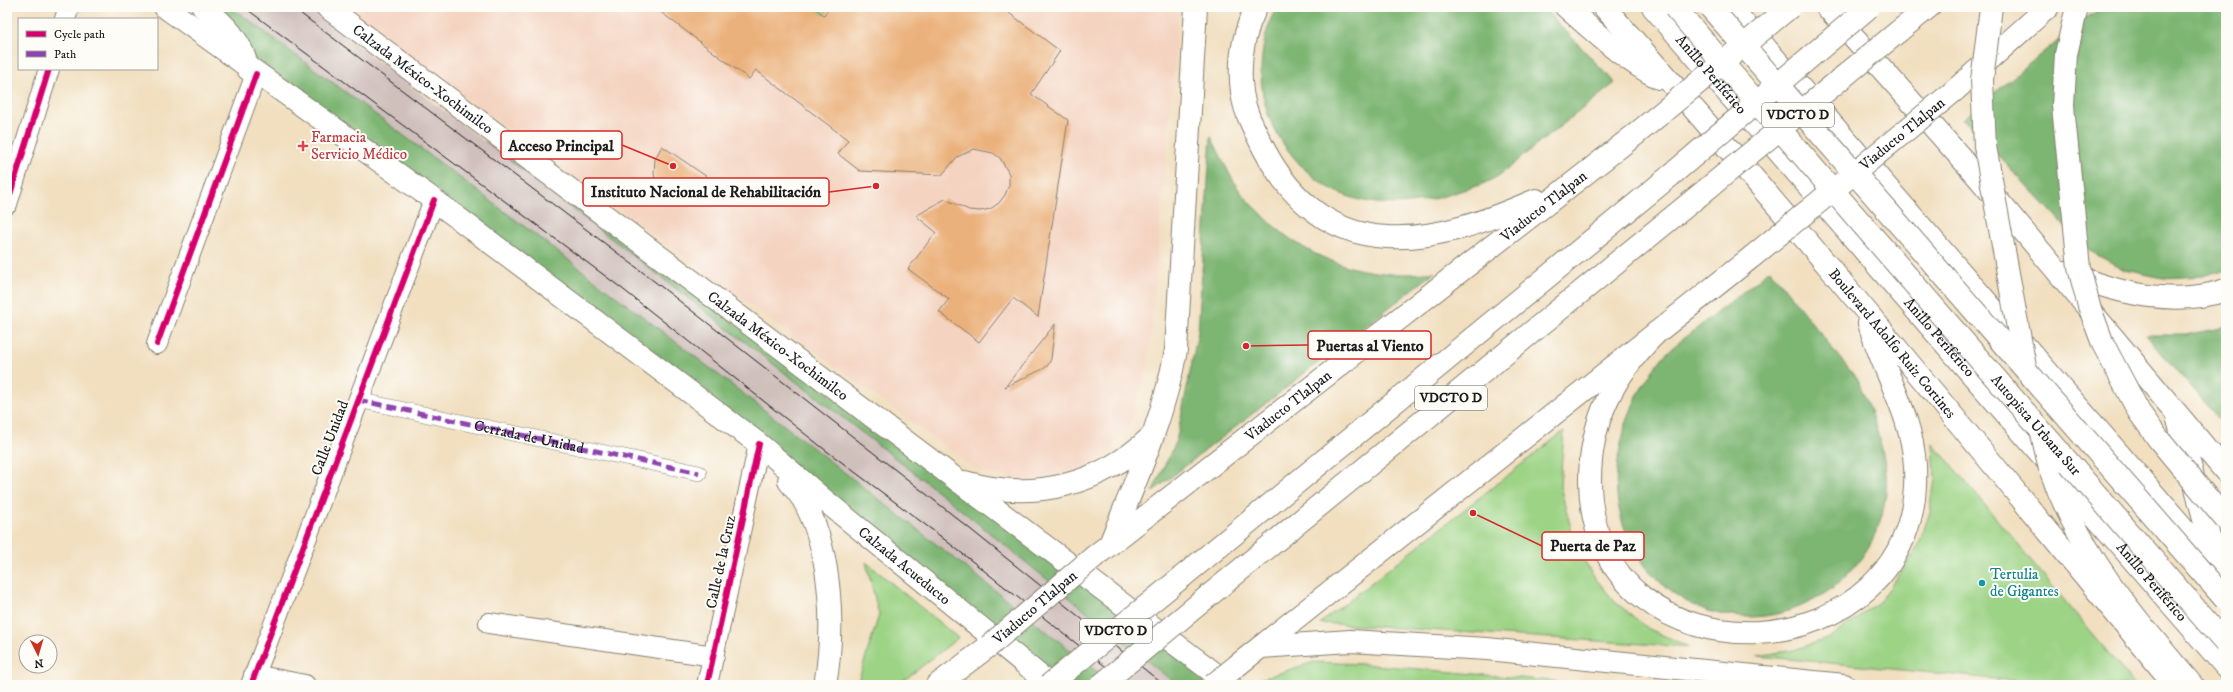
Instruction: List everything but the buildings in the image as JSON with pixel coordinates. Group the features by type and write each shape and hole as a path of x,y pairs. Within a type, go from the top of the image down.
{"main road":[{"path":"165,7 252,71 434,200 759,444 805,503 816,532 826,576 830,618 830,644 824,685"},
{"path":"203,7 232,33 252,71"},
{"name":"Calzada México-Xochimilco","path":"326,7 1230,685"},
{"path":"1102,551 1155,434 1171,378 1176,350 1196,7"},
{"path":"1256,7 1244,37 1241,56 1242,93 1246,111 1266,155 1285,184 1298,198 1328,220 1366,234 1386,237 1428,235 1465,227 1501,215 1539,199 1575,179"},
{"path":"1566,7 1628,59 1674,86"},
{"name":"Boulevard Adolfo Ruiz Cortines","path":"1604,7 1674,86 1866,312 2175,685"},
{"name":"Anillo Periférico","path":"1653,7 2226,667"},
{"name":"Autopista Urbana Sur","path":"1674,7 2226,644"},
{"name":"Autopista Urbana Sur","path":"1710,7 2226,600"},
{"path":"1730,7 2221,571"},
{"name":"Viaducto Tlalpan","path":"937,685 989,646 1102,551 1575,179 1636,134 1790,7"},
{"path":"1827,7 1978,177 2177,416 2226,472"},
{"name":"VDCTO D","path":"1050,685 1670,176 1869,7"},
{"name":"VDCTO D","path":"1101,685 1929,7"},
{"path":"1991,7 1982,80 1985,146 2019,344 2050,469 2071,521 2103,575 2137,621 2192,685"},
{"path":"2077,7 2066,54 2063,106 2078,268 2089,306 2104,344 2139,412 2160,441 2226,520"},
{"name":"Viaducto Tlalpan","path":"1656,333 1754,256 1954,91 2047,9"},
{"path":"2051,265 2096,283 2150,296 2194,298 2226,290"},
{"path":"1656,333 1638,351 1622,372 1609,394 1598,426 1590,465 1590,488 1596,527 1602,545 1611,562 1624,580 1640,596 1658,609 1680,620 1710,628 1752,632 1774,630 1817,619 1857,598 1875,584 1890,566 1901,547 1908,527 1915,486 1913,446 1901,404 1882,362 1866,312"},
{"path":"1212,685 1656,333"},
{"path":"2177,416 2221,571"},
{"path":"956,479 1003,490 1050,489 1096,476 1137,450 1155,434"},
{"name":"Calzada Acueducto","path":"759,444 823,499 1050,685"},
{"path":"1261,647 1350,641 1487,649 1844,685"}],"street":[{"path":"65,18 69,7"},
{"path":"7,204 49,70"},
{"path":"156,344 252,71"},
{"name":"Calle Unidad","path":"253,680 434,200"},
{"name":"Cerrada de Unidad","path":"358,400 699,473"},
{"name":"Calle de la Cruz","path":"707,685 759,444"},
{"path":"489,623 714,656"},
{"path":"253,680 305,685"}],"shaded area":[{"path":"231,7 306,7 483,140 944,496 1177,685 1114,685 888,505 592,277"},
{"path":"341,7 1179,7 1148,366 1129,427 1106,455 1068,476 1024,481 980,472"}],"green space":[{"path":"214,7 231,7 565,257 896,512 1114,685 1065,685 256,68"},
{"path":"813,7 830,7 824,15"},
{"path":"1276,7 1543,7 1615,83 1506,170 1487,182 1434,199 1408,203 1384,204 1361,200 1339,193 1318,181 1299,164 1282,142 1273,126 1266,109 1261,75 1265,41 1269,24"},
{"path":"2103,7 2226,7 2226,269 2202,276 2163,278 2125,270 2088,250 1963,119 2077,24"},
{"path":"1211,136 1229,173 1240,191 1274,226 1294,241 1337,263 1360,269 1384,273 1409,274 1435,272 1152,492 1176,442 1198,332"},
{"path":"485,141 710,305 1220,685 1177,685 944,496"},
{"path":"1770,270 1858,382 1875,424 1883,452 1886,492 1880,521 1869,547 1852,569 1832,588 1808,603 1782,613 1754,617 1725,615 1701,608 1678,597 1659,581 1643,563 1630,541 1621,518 1617,494 1617,469 1619,453 1631,409 1653,370 1663,357"},
{"path":"2226,327 2226,428 2146,335 2185,335"},
{"path":"1564,431 1560,486 1574,540 1591,573 1615,602 1649,629 1689,647 1320,623"},
{"path":"1933,443 2135,685 2058,685 1757,656 1794,650 1829,638 1880,601 1917,550 1930,512 1935,478"},
{"path":"866,562 958,638 898,685 857,685 879,615"},
{"path":"1314,662 1363,664 1586,684 1253,685 1250,682"}],"tram line":[{"path":"244,7 620,287 824,449 935,532 1129,685"},
{"path":"292,7 636,267 944,508 1164,685"}],"marked path":[{"path":"358,400 699,473"}],"cycle path":[{"path":"7,204 49,70"},
{"path":"157,344 256,74"},
{"path":"251,685 434,200"},
{"path":"707,685 759,444"}],"place":[{"name":"Farmacia Servicio Médico","path":"303,146"},
{"name":"Acceso Principal","path":"673,166"},
{"name":"Instituto Nacional de Rehabilitación","path":"876,186"},
{"name":"Puertas al Viento","path":"1246,346"},
{"name":"Puerta de Paz","path":"1473,513"},
{"name":"Tertulia de Gigantes","path":"1982,583"}]}
